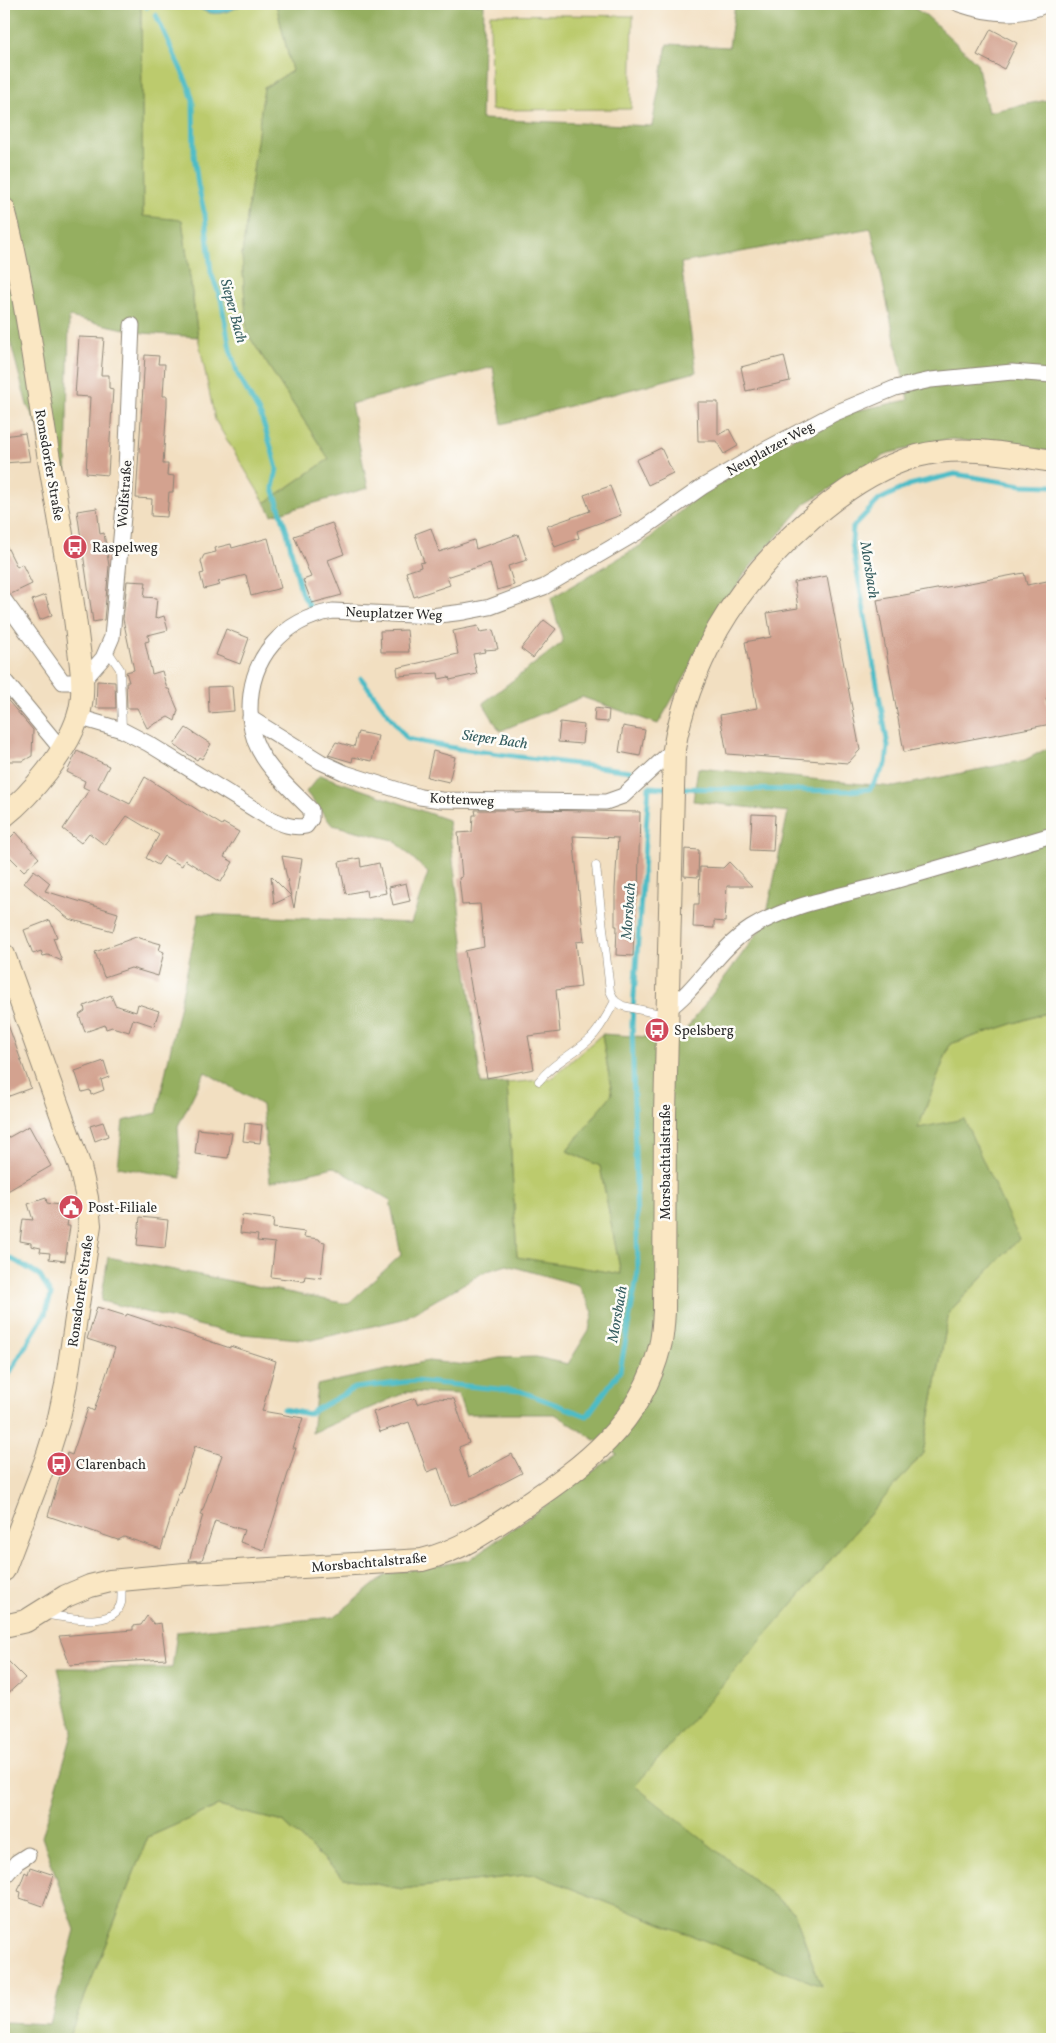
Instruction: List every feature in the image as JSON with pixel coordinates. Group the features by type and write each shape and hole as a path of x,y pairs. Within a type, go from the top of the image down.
{"main road":[{"name":"Ronsdorfer Straße","path":"4,209 15,251 26,314 76,622 82,682 78,717 62,750 32,791 4,816"},
{"name":"Morsbachtalstraße","path":"4,1626 17,1624 38,1614 66,1596 90,1586 122,1579 422,1560 436,1556 455,1550 492,1528 561,1481 598,1452 626,1419 639,1400 656,1363 661,1344 664,1312 660,1012 675,741 684,706 698,669 719,627 739,597 791,538 818,512 844,492 894,464 917,456 938,452 962,451 1014,455 1052,461"},
{"name":"Ronsdorfer Straße","path":"4,955 80,1167 87,1198 90,1225 77,1317 58,1422 42,1473 4,1570"}],"street":[{"path":"959,4 979,11 997,14 1038,9 1048,4"},
{"name":"Wolfstraße","path":"82,682 98,664 107,650 112,637 125,494 132,325"},
{"name":"Neuplatzer Weg","path":"78,717 122,730 149,744 266,817 284,825 298,828 306,826 311,819 311,810 267,764 253,734 250,718 252,680 261,660 279,637 290,627 305,619 334,611 431,616 490,607 544,588 638,532 702,487 763,451 833,414 895,388 931,380 1012,372 1052,375"},
{"path":"4,600 63,682 82,682"},
{"path":"4,680 62,750"},
{"name":"Kottenweg","path":"250,718 321,762 345,773 420,797 441,800 606,802 623,796 675,741"},
{"path":"660,1012 682,999 733,943 750,929 770,918 814,902 1052,835"},
{"path":"4,1877 17,1862 28,1855"}],"lane":[{"path":"107,650 120,669 122,730"},
{"path":"596,866 610,991 615,1001 624,1006 660,1012"},
{"path":"539,1082 559,1060 590,1039 598,1030 615,1001"},
{"path":"4,1419 6,1423 4,1430"},
{"path":"38,1614 98,1620 111,1616 121,1604 122,1579"}],"green space":[{"path":"4,4 141,4 143,216 182,220 198,337 143,333 69,317 66,479 27,405 4,317"},
{"path":"141,4 276,4 292,71 264,88 242,255 247,333 329,459 265,503 215,420 198,337 182,220 143,217"},
{"path":"276,4 484,4 481,119 652,126 667,44 729,47 735,4 907,4 927,16 977,63 988,112 1052,99 1052,452 952,439 889,453 806,503 744,574 658,724 582,697 500,731 483,703 563,642 551,598 643,544 701,493 830,416 908,400 871,228 681,263 696,372 502,424 493,367 351,404 368,488 272,515 265,503 329,459 247,333 242,255 264,88 292,71"},
{"path":"490,14 633,16 631,109 491,110"},
{"path":"1052,746 1052,1011 950,1044 918,1128 964,1119 1019,1239 949,1312 923,1453 635,1786 794,1912 821,1986 534,1874 402,1889 344,1878 283,1822 218,1806 148,1837 68,2039 4,2039 4,2022 50,2024 75,1930 42,1837 73,1731 58,1668 172,1668 177,1632 334,1617 387,1574 469,1560 617,1454 555,1414 465,1414 458,1394 407,1392 312,1433 317,1385 428,1361 467,1365 499,1358 536,1357 568,1364 589,1330 593,1312 578,1285 507,1265 484,1272 403,1319 312,1340 230,1333 101,1301 108,1257 348,1304 401,1255 390,1200 334,1167 270,1182 262,1105 205,1072 178,1126 181,1178 118,1167 123,1121 157,1113 199,914 411,923 428,873 394,840 332,825 306,792 320,775 448,820 481,1084 507,1083 517,1257 621,1274 600,1166 567,1151 612,1094 602,1034 679,1039 765,923 788,812 693,801 698,768 894,787 1025,760"},
{"path":"1052,1011 1052,2039 68,2039 148,1837 218,1806 283,1822 344,1878 402,1889 534,1874 820,1985 794,1912 634,1786 923,1453 949,1312 1019,1239 918,1128 950,1044"},
{"path":"602,1034 612,1094 567,1151 600,1166 621,1274 517,1258 507,1083 551,1079"}],"water":[{"path":"194,4 243,4 224,12 212,13 200,9"}],"building":[{"path":"991,29 1017,43 1004,69 977,55"},
{"path":"79,337 104,338 101,375 109,375 109,388 113,389 108,475 86,473 90,397 75,396"},
{"path":"145,355 159,356 158,364 165,364 163,396 167,396 167,405 163,464 168,464 167,475 174,476 173,492 169,492 167,517 151,516 152,499 136,498"},
{"path":"784,356 790,381 746,391 741,367"},
{"path":"697,402 718,402 718,435 729,429 738,446 724,454 716,441 698,441"},
{"path":"25,433 30,461 4,463 4,436"},
{"path":"661,448 673,473 648,485 636,460"},
{"path":"610,486 621,515 577,531 579,538 555,547 547,526 590,511 584,495"},
{"path":"97,508 100,534 104,533 109,566 104,620 93,622 77,511"},
{"path":"332,523 344,554 328,560 342,595 312,603 303,580 311,577 294,536"},
{"path":"431,528 439,552 474,540 476,549 518,534 527,560 508,566 514,585 497,590 490,563 447,577 450,585 414,597 406,572 421,567 420,563 424,562 415,534"},
{"path":"268,538 281,588 251,596 246,575 218,582 220,585 204,589 200,574 204,573 201,561 204,555 216,552 215,548 231,544 232,548"},
{"path":"4,541 17,567 22,564 32,584 11,594 4,585"},
{"path":"1024,573 1027,585 1052,580 1052,697 1046,698 1051,724 904,752 877,600"},
{"path":"827,576 860,750 848,763 727,754 720,715 757,708 745,642 771,637 767,613 798,608 794,582"},
{"path":"127,581 146,582 144,597 157,598 155,619 164,616 168,630 148,635 149,641 145,642 152,674 162,671 167,689 169,689 178,710 175,721 168,717 147,728 137,708 127,708 126,682 129,682 126,672 134,670 123,619"},
{"path":"45,595 52,615 40,620 32,600"},
{"path":"544,620 556,629 533,658 521,649"},
{"path":"478,626 480,632 493,630 498,649 484,650 485,652 473,654 477,674 450,680 449,677 439,679 438,673 398,676 397,668 458,654 453,631"},
{"path":"226,629 249,638 240,664 216,655"},
{"path":"407,630 409,652 381,652 380,631"},
{"path":"97,681 115,682 116,708 96,708"},
{"path":"232,686 234,711 209,713 208,687"},
{"path":"4,696 33,730 32,756 23,761 4,761"},
{"path":"595,708 609,710 608,722 594,721"},
{"path":"560,722 584,725 582,744 558,742"},
{"path":"623,726 645,730 640,756 619,752"},
{"path":"186,728 211,744 202,759 199,757 197,760 174,745"},
{"path":"358,732 378,736 372,761 353,757 352,762 328,755 336,742 354,747"},
{"path":"77,751 109,766 98,788 130,804 145,777 222,825 223,823 239,832 224,857 233,862 221,882 185,860 182,866 164,856 158,865 146,858 159,835 127,816 105,845 89,833 81,843 63,829 89,790 83,787 85,781 67,772"},
{"path":"433,751 455,757 449,782 427,777"},
{"path":"475,810 513,810 513,812 533,810 640,812 638,897 635,896 633,956 616,955 615,889 618,838 573,836 584,941 576,942 581,987 556,990 560,1032 528,1036 534,1069 487,1078 465,951 484,947 480,904 462,905 459,878 462,877 458,833 472,832 473,815 476,815"},
{"path":"752,814 775,815 773,851 750,850"},
{"path":"16,832 39,858 24,871 4,851 4,844"},
{"path":"685,849 699,850 698,877 684,876"},
{"path":"282,856 302,859 294,908 291,896"},
{"path":"360,858 361,867 379,863 386,893 367,897 366,890 346,894 339,862"},
{"path":"729,862 752,886 727,886 725,922 714,921 714,928 693,927 694,904 699,904 700,867 723,868"},
{"path":"34,870 50,883 45,891 118,913 113,931 69,919 24,883"},
{"path":"271,876 291,896 274,904"},
{"path":"406,883 410,901 393,905 389,887"},
{"path":"50,920 57,937 53,938 62,961 48,955 43,956 41,951 33,954 24,930"},
{"path":"136,937 161,944 159,950 164,952 158,976 131,968 104,977 95,952"},
{"path":"111,995 115,1005 136,1012 138,1004 159,1011 154,1026 133,1019 129,1032 112,1027 106,1029 105,1025 85,1032 79,1015 85,1011 84,1006"},
{"path":"4,1019 6,1019 31,1088 4,1098"},
{"path":"104,1061 109,1077 101,1080 104,1090 91,1095 90,1090 82,1092 75,1071"},
{"path":"103,1122 108,1136 95,1141 90,1126"},
{"path":"245,1123 262,1125 260,1143 243,1141"},
{"path":"29,1126 51,1166 4,1193 4,1140"},
{"path":"198,1129 232,1133 228,1158 195,1154"},
{"path":"46,1198 47,1203 70,1207 67,1226 70,1226 65,1261 49,1259 50,1253 40,1252 41,1248 31,1246 31,1243 20,1241 23,1219 33,1220 28,1204"},
{"path":"242,1215 274,1219 273,1228 305,1232 304,1237 319,1239 325,1242 321,1278 305,1276 304,1281 271,1277 275,1243 257,1241 258,1235 240,1233"},
{"path":"140,1217 168,1220 165,1248 137,1245"},
{"path":"97,1307 126,1316 127,1314 276,1361 262,1411 303,1418 293,1448 296,1448 264,1550 240,1542 244,1530 215,1521 202,1560 189,1561 203,1515 201,1515 222,1455 195,1446 161,1549 124,1537 118,1540 48,1516 67,1453 72,1455 88,1408 94,1411 115,1348 87,1339"},
{"path":"415,1398 417,1404 436,1398 454,1399 469,1443 459,1447 469,1477 512,1454 522,1473 476,1497 451,1506 438,1468 427,1472 409,1422 380,1432 373,1412"},
{"path":"147,1616 154,1624 161,1623 166,1659 70,1665 59,1636 133,1630 133,1626 141,1625"},
{"path":"4,1657 25,1678 4,1697"},
{"path":"30,1867 54,1875 43,1906 20,1898 21,1892 18,1891 25,1872 28,1874"}],"waterway":[{"name":"Sieper Bach","path":"156,15 189,87 193,101 194,155 205,215 211,273 221,299 230,349 238,375 261,416 271,447 277,469 273,488 287,532 301,592 310,607"},
{"name":"Morsbach","path":"677,788 848,791 870,789 886,764 888,746 852,543 853,527 879,500 909,485 955,474 1022,485 1052,486"},
{"name":"Sieper Bach","path":"361,678 407,739 460,749 630,771 639,779"},
{"name":"Morsbach","path":"283,1409 308,1414 355,1388 414,1381 520,1391 587,1416 620,1371 638,1272 632,1023 649,787 666,788"},
{"path":"4,1255 40,1276 51,1295 45,1314 4,1382"}],"place":[{"name":"Raspelweg","path":"75,547"},
{"name":"Spelsberg","path":"657,1030"},
{"name":"Post-Filiale","path":"71,1207"},
{"name":"Clarenbach","path":"59,1464"}]}
